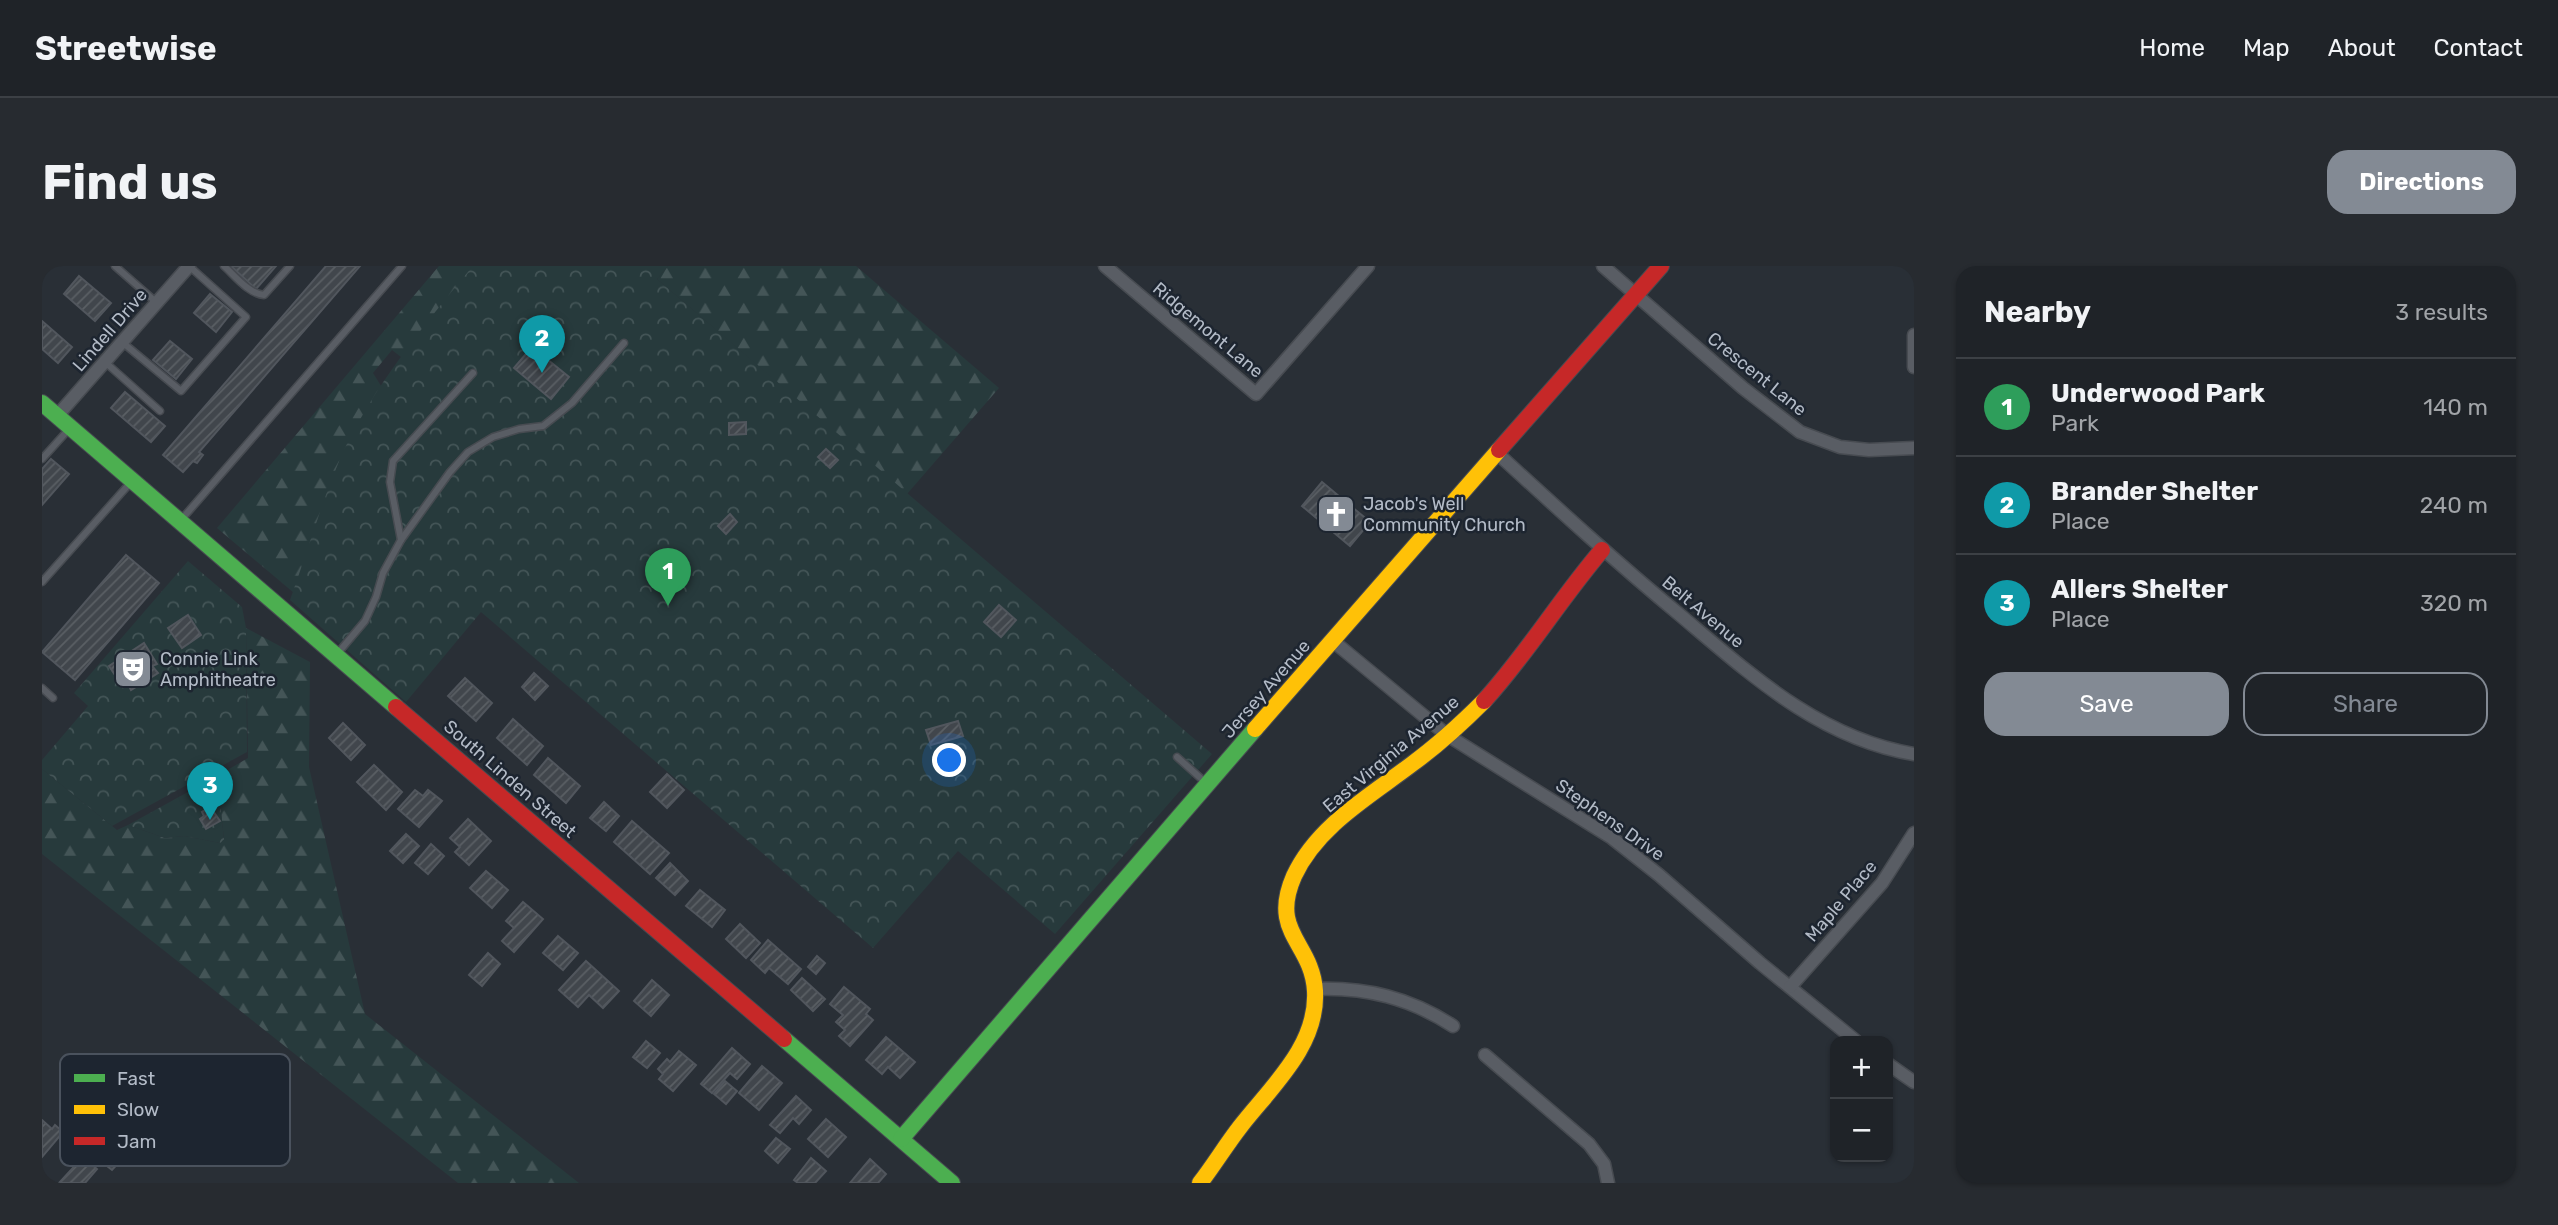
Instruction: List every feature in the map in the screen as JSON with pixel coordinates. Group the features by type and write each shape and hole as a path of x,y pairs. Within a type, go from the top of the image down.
{"street":[{"name":"Lindell Drive","path":"57,416 189,266"},
{"name":"Ridgemont Lane","path":"1105,266 1256,394 1367,266"},
{"name":"Crescent Lane","path":"1603,266 1743,388 1800,432 1840,447 1869,450 1914,448"},
{"name":"Jersey Avenue","path":"901,1139 1207,784 1661,266"},
{"path":"1914,335 1914,368"},
{"name":"South Linden Street","path":"42,404 952,1183"},
{"name":"Belt Avenue","path":"1497,453 1602,550 1765,687 1796,707 1864,742 1914,754"},
{"name":"East Virginia Avenue","path":"1200,1183 1237,1130 1301,1051 1309,1033 1314,1014 1315,989 1306,962 1290,932 1284,911 1285,897 1296,870 1346,813 1447,735 1504,680 1572,585 1602,550"},
{"name":"Stephens Drive","path":"1333,642 1447,735 1612,838 1850,1036"},
{"name":"Maple Place","path":"1790,987 1882,883 1914,833"},
{"path":"1315,989 1343,988 1396,998 1416,1005 1453,1026"},
{"path":"1485,1055 1590,1144 1604,1164 1608,1183"},
{"path":"1893,1068 1914,1083"}],"lane":[{"path":"115,266 157,303"},
{"path":"122,342 181,391 246,317 189,266"},
{"path":"223,266 259,295 264,295 290,266"},
{"path":"179,521 402,266"},
{"path":"336,655 365,621 383,573 401,540 435,492 468,453 493,437 519,429 543,426 572,403 624,343"},
{"path":"105,362 160,411"},
{"path":"401,540 390,482 393,461 473,373"},
{"path":"42,460 70,428"},
{"path":"42,583 132,480"},
{"path":"42,688 53,698"},
{"path":"1177,757 1207,784"}],"green space":[{"path":"439,266 507,266 429,379 392,350 373,373 383,389 319,614 217,528"},
{"path":"473,266 668,266 657,279 1212,754 1055,934 958,851 873,948 481,612 406,702 290,600 327,493 352,434 400,358"},
{"path":"668,266 856,266 999,388 907,494 657,279"},
{"name":"Connie Link Amphitheatre","path":"188,561 242,607 246,628 247,752 112,826 42,769 42,760 88,706 74,693"},
{"path":"246,628 310,662 309,767 365,1014 579,1183 458,1183 42,854 42,769 117,830 128,825 165,838 184,836 220,843 224,839 217,776 248,758"},
{"path":"217,776 224,840 220,843 184,836 165,838 128,825"}],"building":[{"path":"233,266 276,266 256,289"},
{"path":"326,266 360,266 199,452 203,455 197,463 193,461 183,472 163,455"},
{"path":"79,276 111,303 95,321 64,294"},
{"path":"210,294 232,312 216,332 194,313"},
{"path":"42,321 72,347 58,363 42,349"},
{"path":"170,341 192,359 176,379 153,360"},
{"path":"532,347 569,377 551,399 514,368"},
{"path":"125,392 165,426 151,442 111,408"},
{"path":"746,422 746,434 729,435 729,423"},
{"path":"826,449 838,460 830,468 818,457"},
{"path":"51,459 69,474 42,505 42,469"},
{"name":"Jacob's Well Community Church","path":"1322,482 1370,522 1350,546 1302,506"},
{"path":"730,514 737,522 726,534 718,526"},
{"path":"126,555 159,583 75,680 42,652"},
{"path":"999,605 1016,620 1001,637 984,622"},
{"path":"188,615 201,635 182,648 168,628"},
{"name":"Connie Link Amphitheatre","path":"144,643 157,664 152,666 158,673 131,690 127,682 123,687 109,666"},
{"path":"534,673 548,686 535,700 522,687"},
{"path":"465,678 492,703 476,721 448,696"},
{"path":"513,719 543,746 527,765 497,738"},
{"path":"958,721 963,736 931,745 926,730"},
{"path":"343,723 365,745 351,760 329,738"},
{"path":"548,758 580,786 566,803 534,775"},
{"path":"374,765 402,792 386,810 357,782"},
{"path":"667,774 684,790 667,808 650,792"},
{"path":"415,790 423,796 428,790 442,801 419,827 398,809"},
{"path":"604,802 619,816 606,831 590,818"},
{"path":"207,809 209,813 213,811 220,821 206,829 200,819 204,816 202,812"},
{"path":"468,819 491,841 469,865 455,852 460,847 450,838"},
{"path":"632,821 669,853 650,874 614,842"},
{"path":"406,834 419,846 403,863 390,851"},
{"path":"431,844 444,856 428,874 415,863"},
{"path":"670,863 688,881 675,895 656,878"},
{"path":"486,871 508,890 492,908 470,888"},
{"path":"700,890 725,910 712,927 686,906"},
{"path":"523,902 543,919 514,952 502,941 514,928 506,921"},
{"path":"740,924 760,943 746,958 726,939"},
{"path":"558,936 578,953 563,970 543,953"},
{"path":"768,940 801,969 788,984 769,968 765,973 751,960"},
{"path":"488,953 500,964 482,986 469,975"},
{"path":"817,956 825,963 816,974 808,967"},
{"path":"586,961 619,991 603,1008 589,995 578,1007 559,990"},
{"path":"802,978 825,999 813,1011 791,990"},
{"path":"652,980 669,995 651,1016 634,1001"},
{"path":"844,987 870,1009 866,1014 873,1020 850,1046 839,1036 845,1030 836,1022 843,1015 830,1004"},
{"path":"886,1037 915,1062 900,1078 888,1067 882,1074 866,1060"},
{"path":"646,1041 660,1053 647,1068 633,1057"},
{"path":"732,1048 750,1064 737,1079 730,1073 712,1093 701,1084"},
{"path":"679,1051 696,1065 673,1091 659,1079 663,1074 658,1069 667,1059 670,1062"},
{"path":"762,1066 782,1083 759,1110 739,1093"},
{"path":"725,1081 737,1091 726,1104 714,1094"},
{"path":"796,1096 811,1110 799,1124 793,1118 780,1133 770,1125"},
{"path":"826,1119 846,1137 828,1157 808,1139"},
{"path":"42,1120 52,1129 55,1125 60,1129 60,1136 42,1157"},
{"path":"776,1138 790,1149 778,1163 765,1151"},
{"path":"811,1158 826,1171 815,1183 798,1183 794,1180"},
{"path":"870,1159 886,1174 878,1183 850,1183"},
{"path":"75,1166 94,1166 97,1169 85,1183 59,1183"}],"traffic: fast":[{"path":"42,403 396,707"},
{"path":"901,1139 1255,729"},
{"path":"784,1039 952,1183"}],"traffic: slow":[{"path":"1255,729 1499,450"},
{"path":"1200,1183 1240,1127 1290,1065 1309,1030 1314,1011 1312,974 1289,925 1286,911 1294,876 1304,858 1316,842 1346,813 1431,749 1484,701"}],"traffic: jam":[{"path":"1499,450 1661,266"},
{"path":"1484,701 1602,550"},
{"path":"396,707 784,1039"}],"place":[{"name":"Brander Shelter","path":"542,373"},
{"name":"Jacob's Well Community Church","path":"1336,514"},
{"name":"Underwood Park","path":"668,606"},
{"name":"Connie Link Amphitheatre","path":"133,669"},
{"name":"Allers Shelter","path":"210,820"}]}
